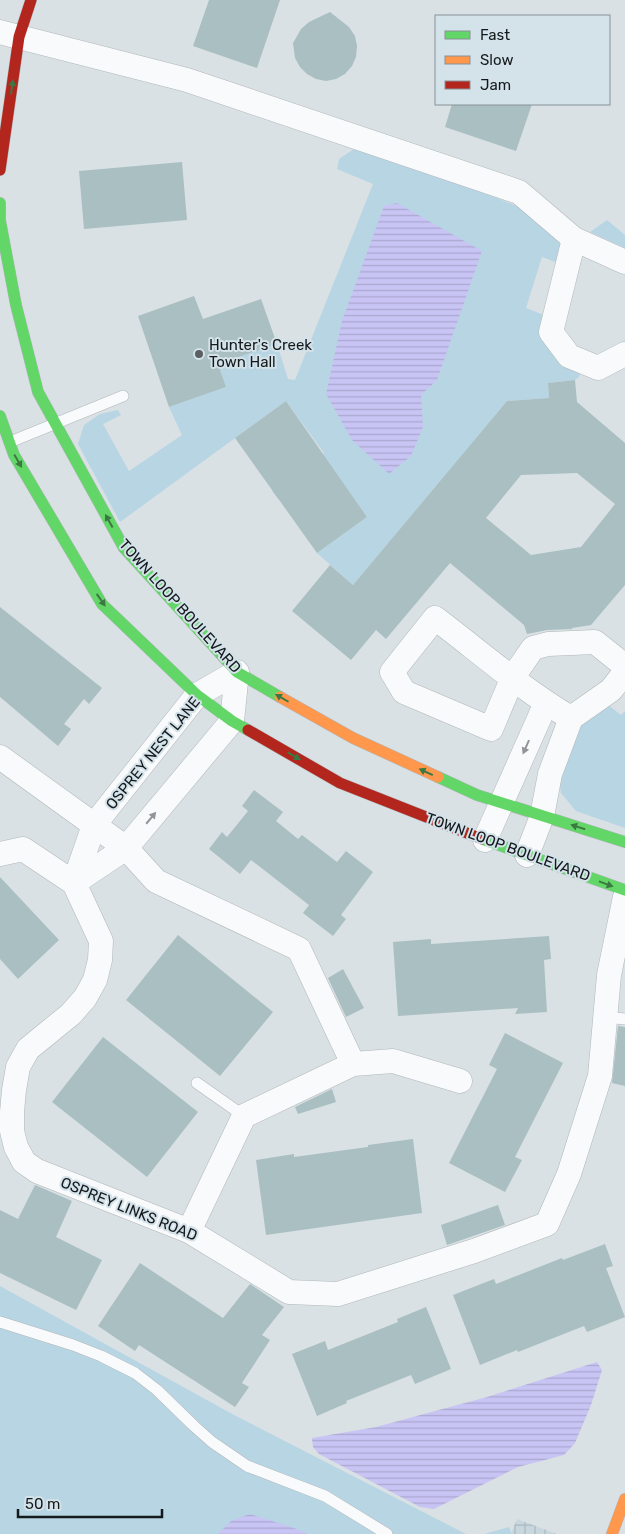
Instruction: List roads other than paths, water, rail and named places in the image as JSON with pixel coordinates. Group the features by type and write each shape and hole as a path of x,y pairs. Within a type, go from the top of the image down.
{"street":[{"path":"0,170 10,35 31,0"},
{"path":"10,35 187,80 519,192 574,239 625,262"},
{"name":"TOWN LOOP BOULEVARD","path":"0,202 0,220 16,305 38,392 124,548 237,672 353,738 477,795 625,842"},
{"path":"574,239 551,332 569,356 598,368 625,354"},
{"name":"TOWN LOOP BOULEVARD","path":"0,416 14,454 102,604 197,695 232,721 340,783 485,840 625,890"},
{"path":"571,718 546,703 513,677 435,618 392,672 404,692 491,729 513,677 532,648 548,644 596,642 625,666"},
{"path":"0,854 23,849 74,883 126,848 232,721 237,672"},
{"name":"OSPREY NEST LANE","path":"74,883 94,825 197,695 237,672"},
{"path":"527,855 542,816 550,774 571,718 611,690 625,672"},
{"path":"485,840 546,703"},
{"path":"0,757 126,848 156,881 299,949 353,1064"},
{"name":"OSPREY LINKS ROAD","path":"74,883 101,941 100,960 95,980 85,998 70,1014 28,1049 18,1067 14,1090 12,1131 16,1147 24,1162 37,1171 189,1231 289,1292 338,1294 474,1251 547,1224 569,1174 600,1076 615,1018 609,975 625,897"},
{"path":"189,1231 244,1116 353,1064 393,1061 460,1081"},
{"path":"612,1534 625,1499"}],"lane":[{"path":"10,442 123,396"},
{"path":"197,1083 244,1116"},
{"path":"0,1322 102,1356 135,1374 158,1390 212,1442 247,1466 325,1496 387,1534"}],"place":[{"name":"Hunter's Creek Town Hall","path":"199,354"}]}
